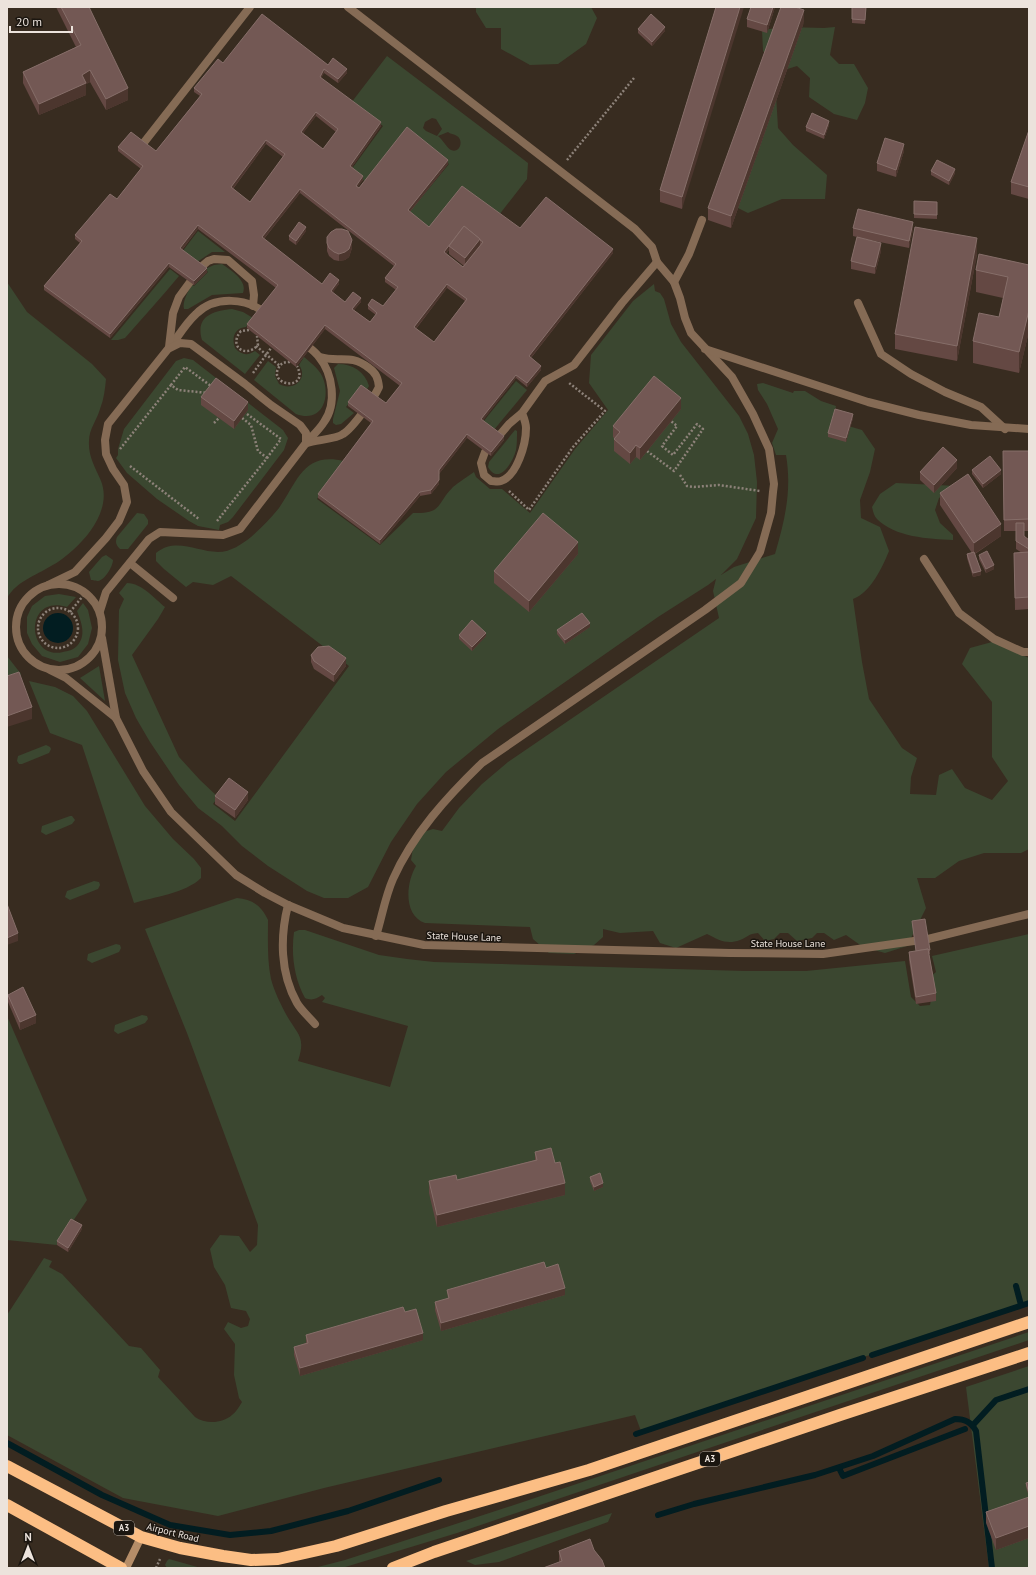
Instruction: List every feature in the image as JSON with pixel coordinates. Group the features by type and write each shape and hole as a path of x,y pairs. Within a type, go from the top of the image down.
{"highway":[{"name":"Airport Road","path":"7,1466 141,1537 180,1548 251,1564 336,1546 446,1511 588,1470 1029,1322"},
{"name":"A3","path":"393,1568 434,1552 833,1417 1029,1353"},
{"path":"7,1505 122,1568"}],"street":[{"path":"142,145 250,7"},
{"path":"348,7 635,229 652,247 657,262 674,282 691,333 732,378 753,414 769,449 774,484 771,513 760,552 741,583 705,610 482,763 456,788 427,822 406,853 392,880 376,936"},
{"path":"674,282 689,254 702,220"},
{"path":"168,349 173,313 179,297 201,267 208,261 214,259 228,260 252,281 254,295 253,306"},
{"path":"522,413 526,427 524,443 519,460 511,474 502,481 491,481 484,475 481,463 485,452 498,436 522,413 545,381 574,365 622,303 657,262"},
{"path":"116,718 72,682 29,659 22,650 17,639 17,616 24,601 37,589 75,572 106,538 119,521 127,502 124,485 106,454 105,440 108,424 196,314 208,305 232,301 261,309 274,319"},
{"path":"858,303 882,354 911,374 944,392 980,407 1005,428"},
{"path":"100,611 106,592 149,539 160,532 209,531 223,535 240,529 306,443 325,422 330,411 332,399 330,377 320,357 298,338"},
{"path":"168,349 180,343 191,344 300,426 306,433 306,443"},
{"path":"705,349 868,402 919,415 971,426 1029,429"},
{"path":"306,443 320,439 335,438 343,434 360,415 379,387 375,372 363,363 353,359 327,359 320,357"},
{"path":"924,559 959,613 994,639 1023,652 1029,652"},
{"path":"130,563 172,598"},
{"path":"48,585 64,584 80,588 93,598 100,611 103,624 102,638 116,718"},
{"path":"50,670 67,670 82,664 94,653 102,638"},
{"name":"State House Lane","path":"116,718 143,771 171,812 236,875 265,894 343,928 424,945 738,954 823,954 914,941"},
{"path":"288,905 284,923 282,954 287,978 297,1003 315,1024"},
{"path":"929,939 1029,914"},
{"path":"126,1568 141,1537"}],"path":[{"path":"559,170 634,78"},
{"path":"249,330 241,331 237,335 237,346 242,350 248,352 254,350 258,339 257,336"},
{"path":"256,346 280,366"},
{"path":"245,384 271,348"},
{"path":"290,362 282,364 277,373 279,379 283,383 289,384 295,382 299,377 297,366"},
{"path":"110,462 185,367 211,386"},
{"path":"498,481 529,510 573,447 605,411 558,374"},
{"path":"171,385 178,390 210,393"},
{"path":"115,455 209,531 281,439 247,414"},
{"path":"214,423 219,418"},
{"path":"242,418 251,425 258,451 267,458"},
{"path":"647,451 674,471 703,428 697,424 673,455 662,446 677,426 672,421"},
{"path":"680,475 686,486 694,487 719,485 773,492"},
{"path":"70,612 86,592"},
{"path":"59,608 70,612 76,619 78,626 78,633 74,641 67,646 60,648 51,647 44,642 40,636 38,628 40,620 45,613 52,609 59,608"}],"green space":[{"path":"476,7 591,7 597,18 586,44 558,64 530,65 501,49 501,28 486,28 476,12"},
{"path":"785,27 835,27 830,55 839,64 854,64 868,88 865,103 857,120 834,114 809,97 810,78 797,66 781,71 763,51 762,30"},
{"path":"387,56 528,163 527,179 499,215 429,230 408,214 449,164 436,154 366,182 351,170 383,126 351,103","holes":["432,118 436,119 442,129 437,136 423,128 425,122","448,132 459,138 461,143 457,150 451,150 438,136"]},
{"path":"776,94 778,128 793,145 827,175 825,199 782,199 748,213 726,202"},
{"path":"198,231 225,252 212,252 197,262 182,252"},
{"path":"222,264 241,280 244,289 243,293 212,295 188,309 184,309 185,300 189,290 192,285 194,286 208,272 205,269 214,265"},
{"path":"170,269 179,276 173,284 125,338 111,340"},
{"path":"7,282 27,312 92,364 106,379 105,390 99,413 89,437 91,457 103,490 104,500 98,518 87,536 73,550 57,563 21,583 7,598"},
{"path":"654,284 655,291 660,293 664,299 671,324 681,342 739,416 748,434 754,455 757,482 756,518 737,559 721,575 734,567 775,554 782,529 788,493 788,468 786,455 776,455 772,443 778,429 767,404 758,390 757,384 763,383 793,393 794,391 805,391 821,401 836,406 834,415 838,423 862,430 875,449 870,472 860,500 861,518 880,527 889,551 875,579 865,591 853,599 869,699 902,748 917,758 911,777 910,794 936,795 939,775 952,769 965,788 992,800 1008,781 992,757 992,702 962,664 970,648 992,642 1029,658 1029,849 1021,853 984,853 959,861 935,878 917,878 926,908 907,946 885,953 863,947 846,935 834,940 824,933 817,933 812,938 797,941 788,933 780,933 774,939 765,941 758,933 755,933 740,940 731,942 719,940 707,934 676,948 660,943 653,931 620,933 603,929 603,937 594,945 574,954 549,953 533,939 530,927 425,923 418,919 413,913 408,898 410,881 416,866 411,860 413,848 420,833 433,829 442,831 459,808 482,784 508,762 719,618 713,591 716,579 658,617 498,729 446,772 417,804 391,842 368,887 348,898 324,898 307,891 268,866 242,846 222,826 198,808 179,785 150,742 136,718 125,693 118,660 119,610 124,599 119,593 127,583 143,588 165,607 132,655 179,757 218,797 213,804 235,821 349,666 231,576 213,585 193,582 186,587 156,561 156,553 171,546 187,546 218,552 227,551 236,547 251,537 273,515 303,471 310,465 319,461 330,459 344,461 317,499 380,545 413,513 430,512 438,507 453,487 474,472 476,477 490,489 502,489 530,513 575,449 608,410 589,383 591,355 633,301"},
{"path":"232,309 243,312 253,318 246,327 237,331 233,340 235,348 240,352 247,354 255,351 260,355 245,374 202,340 200,332 203,320 207,316 218,311"},
{"path":"304,357 323,377 326,396 324,403 317,413 304,416 296,414 254,380 268,361 276,367 275,376 279,384 284,386 294,385 301,379 302,370 299,365"},
{"path":"184,358 193,360 283,430 288,438 284,450 233,517 228,522 220,525 219,530 198,526 157,499 127,473 116,458 124,429 176,361"},
{"path":"338,364 349,365 358,370 365,377 369,386 366,391 361,388 346,407 354,413 341,424 336,425 333,423 333,419 340,391 334,368"},
{"path":"516,381 527,390 493,431 483,422"},
{"path":"515,430 517,431 517,445 509,466 501,473 497,474 492,472 488,467 489,462"},
{"path":"896,483 957,486 939,498 935,510 940,523 953,535 953,540 912,536 893,530 877,519 874,515 872,507 880,494"},
{"path":"137,513 144,514 148,520 148,524 128,549 120,549 116,543 117,537"},
{"path":"106,555 113,560 112,566 101,580 91,580 89,572 102,557"},
{"path":"59,594 76,597 67,607 53,606 43,610 37,618 35,628 37,638 42,647 51,652 63,652 77,646 82,637 82,628 77,611 83,603 88,610 92,628 88,644 78,657 60,662 42,656 32,644 27,633 27,617 32,606 45,596"},
{"path":"7,656 21,674 19,679 7,683"},
{"path":"99,666 105,701 80,678"},
{"path":"29,681 55,687 73,696 87,711 145,806 173,839 194,859 201,868 201,878 195,883 178,891 134,903 82,745 50,733"},
{"path":"46,745 51,749 49,753 22,764 19,764 17,761 18,756"},
{"path":"72,816 75,820 72,824 46,835 41,832 42,826"},
{"path":"94,881 99,882 100,885 98,889 70,900 65,897 67,891"},
{"path":"237,898 256,904 266,915 268,920 268,957 271,979 282,1007 300,1037 301,1047 298,1061 390,1087 408,1026 322,1002 325,998 322,995 314,999 305,998 298,982 294,966 294,932 305,930 379,955 434,962 745,971 806,971 905,961 911,997 920,1006 930,1005 932,995 929,978 936,972 932,956 1029,934 1029,1302 1023,1304 1020,1293 1017,1293 1020,1305 641,1431 635,1415 324,1488 218,1516 123,1498 7,1435 7,1315 44,1258 52,1261 49,1267 62,1274 129,1346 141,1348 160,1370 158,1377 195,1417 208,1422 223,1420 233,1414 242,1402 239,1398 234,1375 235,1344 224,1329 228,1322 241,1328 248,1326 250,1319 246,1311 231,1308 225,1285 214,1267 210,1249 220,1235 239,1236 250,1252 257,1245 258,1225 187,1033 145,929"},
{"path":"116,944 120,945 121,948 119,952 92,963 87,960 88,954"},
{"path":"142,1015 147,1016 148,1019 145,1023 118,1034 114,1031 115,1025"},
{"path":"7,1016 87,1200 57,1245 7,1240"},
{"path":"1029,1332 1029,1340 457,1533 342,1568 314,1568 345,1560 511,1506"},
{"path":"1029,1366 1029,1568 989,1568 966,1387"},
{"path":"612,1513 608,1522 499,1562 475,1565 466,1561"},
{"path":"169,1559 201,1568 167,1568 165,1565"}],"water":[{"path":"58,613 64,614 72,622 72,634 64,642 58,643 52,642 44,634 43,628 44,622 52,614"}],"building":[{"path":"61,7 89,7 128,88 106,99 90,70 82,75 86,83 39,104 23,72 81,45"},
{"path":"716,7 740,7 682,197 660,190"},
{"path":"751,7 773,7 767,25 747,19"},
{"path":"781,7 795,7 804,10 731,216 708,208"},
{"path":"852,7 866,7 865,20 852,19"},
{"path":"262,14 328,65 333,58 347,69 338,79 324,69 320,77 381,122 350,166 363,176 356,186 359,188 407,127 448,160 408,210 429,227 462,186 520,228 546,197 613,249 529,356 541,366 527,383 516,375 481,419 504,436 491,452 467,434 439,470 439,480 431,490 420,492 380,540 318,494 373,421 348,402 361,385 386,403 402,383 325,325 296,363 247,324 278,285 198,225 180,248 207,268 194,281 169,263 110,334 44,286 82,241 75,235 110,194 117,199 143,166 118,147 131,132 156,151 202,94 194,88 218,59 223,63","holes":["316,112 338,129 323,149 301,132","266,140 285,154 250,202 231,187","300,189 396,264 385,278 398,287 383,306 372,299 368,305 377,313 370,322 352,309 361,298 353,292 345,302 331,291 339,280 330,273 322,284 262,237","464,226 483,242 463,267 444,252","447,284 467,299 434,342 414,327"]},
{"path":"651,14 665,27 652,42 638,29"},
{"path":"812,113 829,121 824,135 806,127"},
{"path":"1029,130 1029,187 1011,182"},
{"path":"885,138 904,144 896,170 877,163"},
{"path":"937,160 955,169 949,181 931,171"},
{"path":"914,201 937,202 937,215 914,214"},
{"path":"858,209 913,222 909,241 853,228"},
{"path":"299,222 306,227 296,241 289,236"},
{"path":"464,226 480,239 465,258 449,246"},
{"path":"915,227 977,238 957,346 895,334"},
{"path":"336,229 348,231 352,240 349,249 339,254 329,248 327,243 327,237"},
{"path":"857,237 881,243 875,267 851,261"},
{"path":"979,254 1029,265 1029,310 1019,352 973,341 979,313 999,317 1008,277 976,270"},
{"path":"654,376 681,398 640,448 636,445 630,453 614,439 620,432 613,426"},
{"path":"216,378 248,402 234,421 201,397"},
{"path":"835,409 853,414 846,438 828,433"},
{"path":"943,447 957,460 934,485 920,472"},
{"path":"1003,451 1029,451 1029,519 1004,520"},
{"path":"990,456 1001,470 983,484 972,470"},
{"path":"968,474 1001,524 974,543 940,493"},
{"path":"543,513 578,542 529,601 494,571"},
{"path":"1016,523 1024,523 1024,536 1029,540 1029,549 1016,541"},
{"path":"987,551 994,565 986,569 979,555"},
{"path":"974,552 981,571 973,573 967,554"},
{"path":"1029,552 1029,597 1015,598 1014,553"},
{"path":"582,613 590,623 565,640 557,630"},
{"path":"472,620 486,633 472,647 459,635"},
{"path":"329,646 346,658 334,675 314,661 311,655 318,647"},
{"path":"19,672 32,707 7,716 7,676"},
{"path":"229,778 248,792 235,810 215,796"},
{"path":"7,904 18,933 7,938"},
{"path":"925,919 930,950 916,951 912,921"},
{"path":"928,949 936,993 916,997 909,952"},
{"path":"23,987 36,1015 20,1022 8,995"},
{"path":"551,1148 555,1163 560,1162 565,1183 437,1215 429,1181 456,1175 457,1180 537,1160 535,1152"},
{"path":"600,1173 603,1183 594,1187 590,1177"},
{"path":"71,1219 82,1225 68,1248 57,1241"},
{"path":"544,1262 546,1268 558,1264 565,1288 441,1323 435,1302 449,1298 447,1290"},
{"path":"403,1307 405,1312 416,1309 423,1333 300,1368 294,1347 308,1343 306,1335"},
{"path":"1029,1482 1029,1493 1026,1483"},
{"path":"1029,1497 1029,1526 996,1538 986,1512"},
{"path":"590,1539 594,1550 602,1560 605,1568 543,1568 562,1561 559,1551"}],"waterway":[{"path":"1016,1286 1021,1305"},
{"path":"872,1355 1029,1303"},
{"path":"636,1434 863,1358"},
{"path":"973,1425 996,1400 1029,1389"},
{"path":"658,1515 694,1504 815,1475 873,1456 955,1419 962,1420 970,1423 976,1431 992,1568"},
{"path":"839,1468 843,1476 965,1429"},
{"path":"7,1443 102,1495 170,1525 230,1535 271,1531 348,1511 439,1480"}]}
